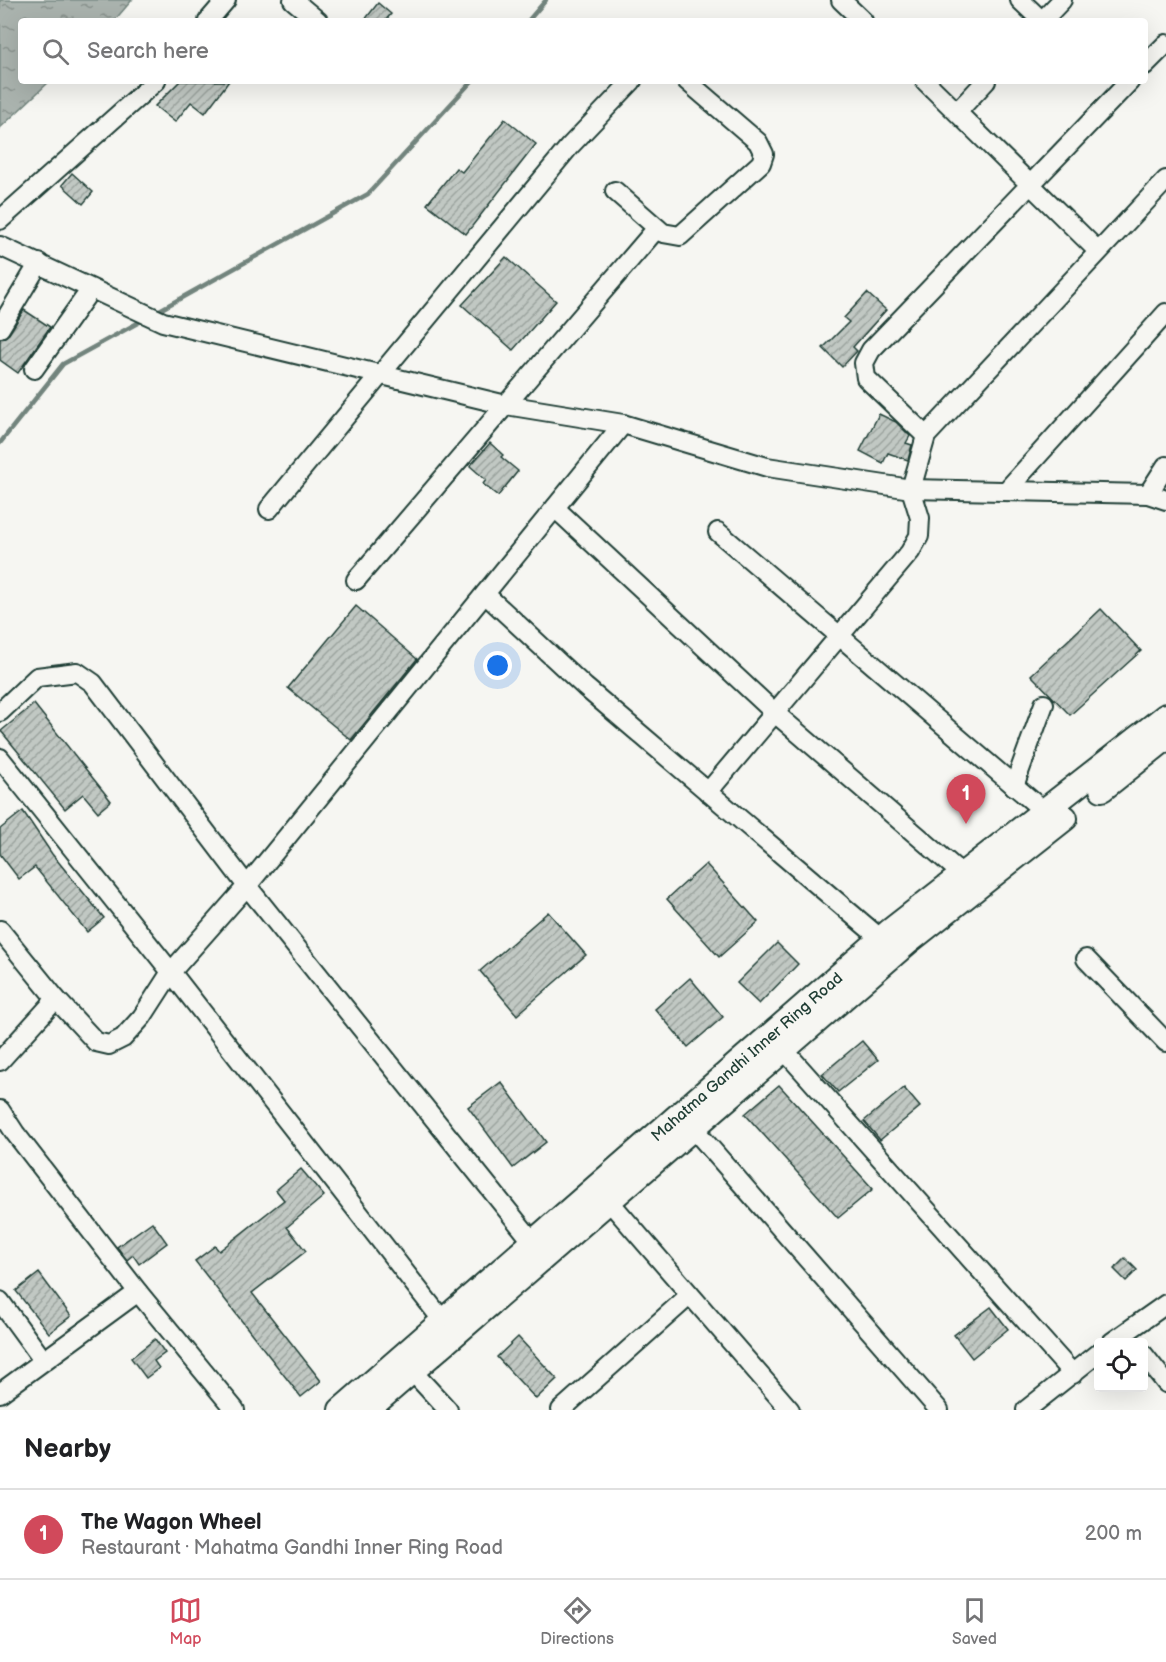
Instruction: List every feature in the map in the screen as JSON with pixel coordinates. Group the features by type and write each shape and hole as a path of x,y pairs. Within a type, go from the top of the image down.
{"main road":[{"name":"Mahatma Gandhi Inner Ring Road","path":"341,1410 881,939 1166,716"},
{"name":"Mahatma Gandhi Inner Ring Road","path":"367,1410 909,941 1166,738"}],"street":[{"path":"210,18 225,0"},
{"path":"293,0 314,18"},
{"path":"841,0 859,18"},
{"path":"1020,0 1039,18"},
{"path":"1045,18 1062,0"},
{"path":"1148,62 1166,44"},
{"path":"0,220 153,84"},
{"path":"269,509 569,147 629,84"},
{"path":"615,191 657,228 673,237 685,233 761,164 764,154 758,142 691,84"},
{"path":"928,84 1098,251"},
{"path":"957,112 983,84"},
{"path":"926,436 866,378 864,363 871,350 1127,84"},
{"path":"708,792 910,552 919,536 920,518 912,489 926,436 1166,180"},
{"path":"356,580 657,228"},
{"path":"0,246 164,322 506,405 623,424 767,467 912,489 1148,494 1166,500"},
{"path":"0,328 39,263"},
{"path":"34,369 90,289"},
{"path":"1006,491 1166,313"},
{"path":"0,930 56,999 96,1042 109,1045 123,1038 142,1017 171,972 248,886 623,424"},
{"path":"1148,494 1166,466"},
{"path":"555,508 775,713 963,875"},
{"path":"718,532 1045,812"},
{"path":"485,594 585,687 881,939"},
{"path":"0,712 37,677 77,672 93,683 248,886 533,1242"},
{"path":"1014,786 1044,704"},
{"path":"0,758 171,972 443,1321"},
{"path":"1086,959 1166,1042"},
{"path":"0,1061 56,999"},
{"path":"784,1050 1072,1374"},
{"path":"0,1110 15,1133 138,1292 235,1410"},
{"path":"693,1128 939,1410"},
{"path":"609,1201 790,1410"},
{"path":"0,1393 138,1292"},
{"path":"561,1410 690,1295"},
{"path":"0,1300 43,1360"},
{"path":"1124,1338 1166,1304"},
{"path":"1026,1410 1094,1356"},
{"path":"1148,1361 1166,1383"},
{"path":"412,1371 448,1410"}],"water":[{"path":"0,0 132,0 117,18 18,18 18,84 47,84 0,128"}],"building":[{"path":"378,3 391,14 388,18 366,18"},
{"path":"177,84 227,84 205,113 191,102 175,122 155,106"},
{"path":"505,119 536,144 466,234 427,204 456,168 462,172"},
{"path":"72,173 93,192 83,204 62,185"},
{"path":"506,257 556,301 513,350 462,305"},
{"path":"867,293 886,310 853,347 857,351 842,367 823,348 849,322 844,318"},
{"path":"24,310 50,327 18,373 0,360 0,339 9,334"},
{"path":"879,414 896,422 910,436 906,443 912,445 908,460 888,453 883,463 860,451"},
{"path":"490,443 503,455 501,457 518,471 498,496 483,484 486,480 470,466"},
{"path":"356,606 417,659 351,740 288,688"},
{"path":"1101,609 1141,651 1070,715 1031,675"},
{"path":"34,704 111,801 98,812 83,794 65,809 1,731"},
{"path":"23,811 52,854 104,918 87,932 35,867 19,879 0,854 0,829"},
{"path":"706,864 758,922 719,957 667,899"},
{"path":"548,912 586,955 517,1015 480,971"},
{"path":"777,943 798,964 759,1004 737,983"},
{"path":"690,978 723,1017 688,1047 655,1009"},
{"path":"862,1041 878,1060 838,1092 822,1074"},
{"path":"501,1082 546,1142 513,1168 468,1107"},
{"path":"779,1085 873,1189 838,1218 745,1114"},
{"path":"904,1088 920,1107 880,1140 864,1121"},
{"path":"301,1169 324,1196 287,1227 306,1251 252,1293 321,1381 301,1397 195,1261 215,1246 219,1251 284,1200 276,1190"},
{"path":"152,1222 167,1243 139,1264 133,1255 127,1260 117,1247"},
{"path":"1125,1258 1137,1270 1126,1281 1114,1269"},
{"path":"39,1273 71,1316 49,1333 16,1291"},
{"path":"991,1307 1008,1329 972,1358 954,1335"},
{"path":"518,1337 557,1379 536,1399 497,1357"},
{"path":"155,1339 165,1353 154,1361 159,1368 146,1378 131,1358"}],"waterway":[{"path":"531,18 546,0"},
{"path":"156,312 368,194 469,84"},
{"path":"0,443 63,364 143,320"}],"place":[{"name":"The Wagon Wheel","path":"966,824"}]}
